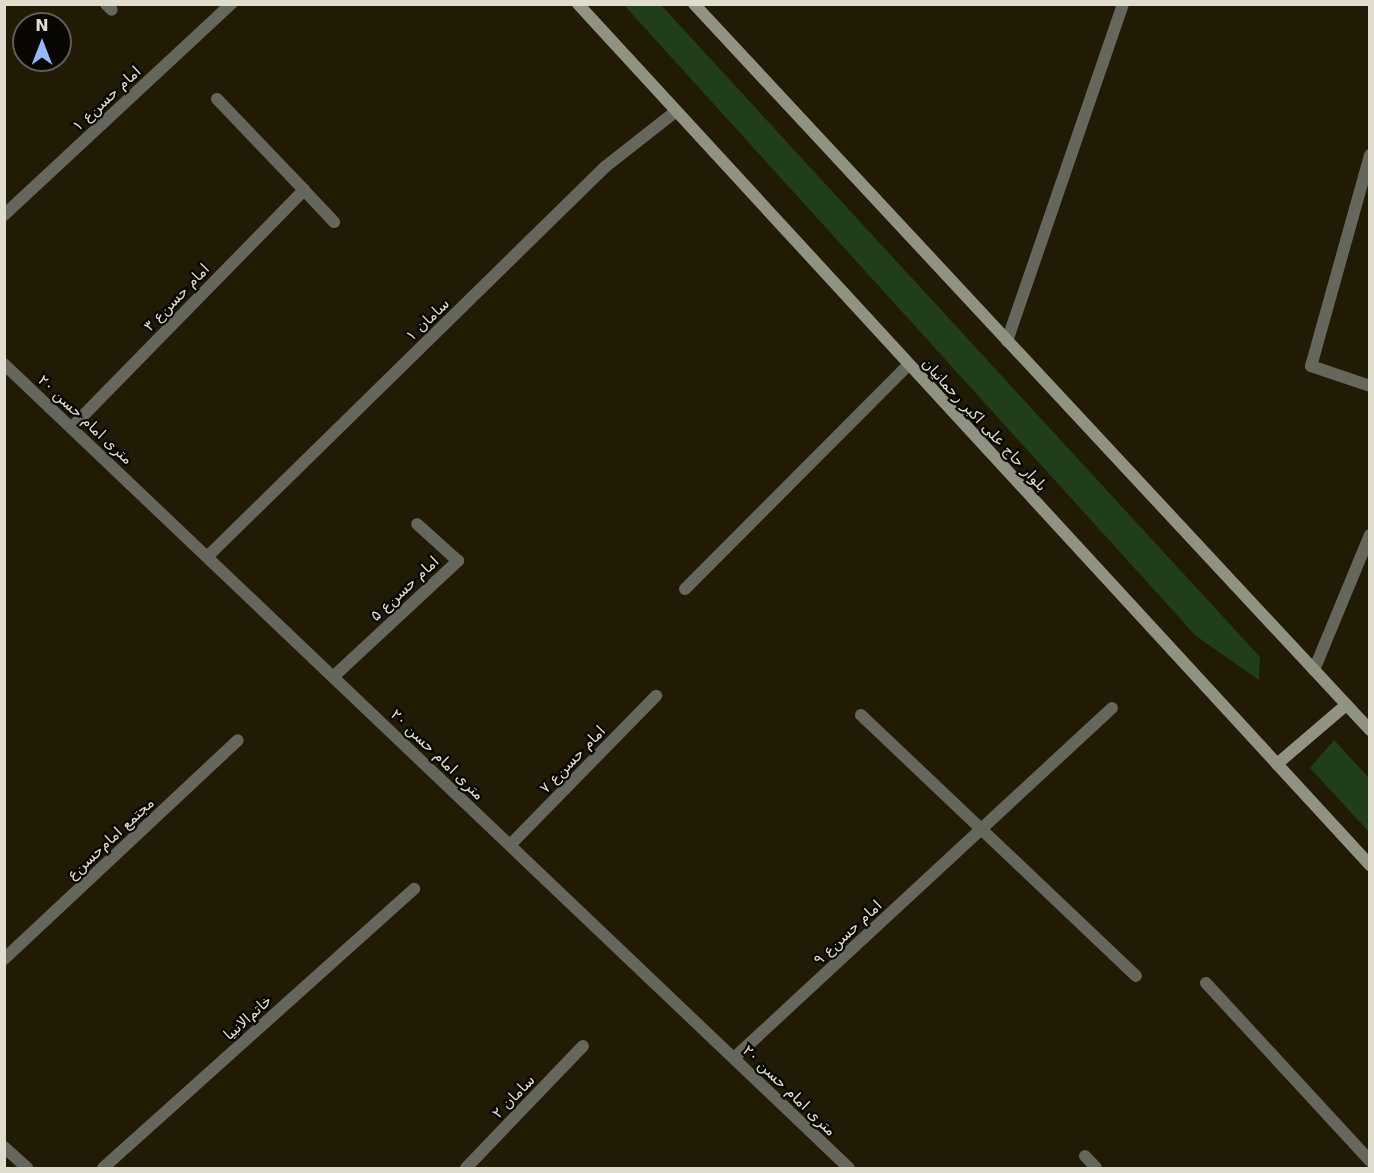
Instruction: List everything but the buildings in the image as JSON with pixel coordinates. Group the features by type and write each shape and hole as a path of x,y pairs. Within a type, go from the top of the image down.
{"main road":[{"name":"بلوار حاج علی اکبر رحمانیان","path":"578,4 1370,865"},
{"path":"694,4 1370,730"},
{"path":"1277,764 1346,705"}],"street":[{"name":"امام حسن‌ع ۱","path":"4,214 231,4"},
{"path":"1007,341 1123,4"},
{"path":"217,99 334,222"},
{"name":"سامان ۱","path":"208,556 605,167 675,112"},
{"path":"1370,155 1311,366 1370,386"},
{"name":"امام حسن‌ع ۳","path":"72,427 304,190"},
{"name":"۲۰ متری امام حسن","path":"4,364 849,1168"},
{"path":"685,589 908,365"},
{"name":"امام حسن‌ع ۵","path":"333,677 458,561 417,524"},
{"path":"1314,670 1370,536"},
{"name":"امام حسن‌ع ۷","path":"510,846 656,696"},
{"name":"امام حسن‌ع ۹","path":"734,1059 1112,708"},
{"path":"861,715 1136,976"},
{"name":"مجتمع امام‌حسن‌ع","path":"4,959 238,740"},
{"name":"خاتم‌الانبیا","path":"103,1168 414,889"},
{"path":"1206,983 1366,1162"},
{"name":"سامان ۲","path":"466,1168 583,1046"},
{"path":"4,1147 27,1168"},
{"path":"1085,1156 1096,1168"}],"green space":[{"path":"624,5 661,5 1260,657 1259,680 1196,636"},
{"path":"1334,740 1369,778 1369,832 1310,768"}]}
